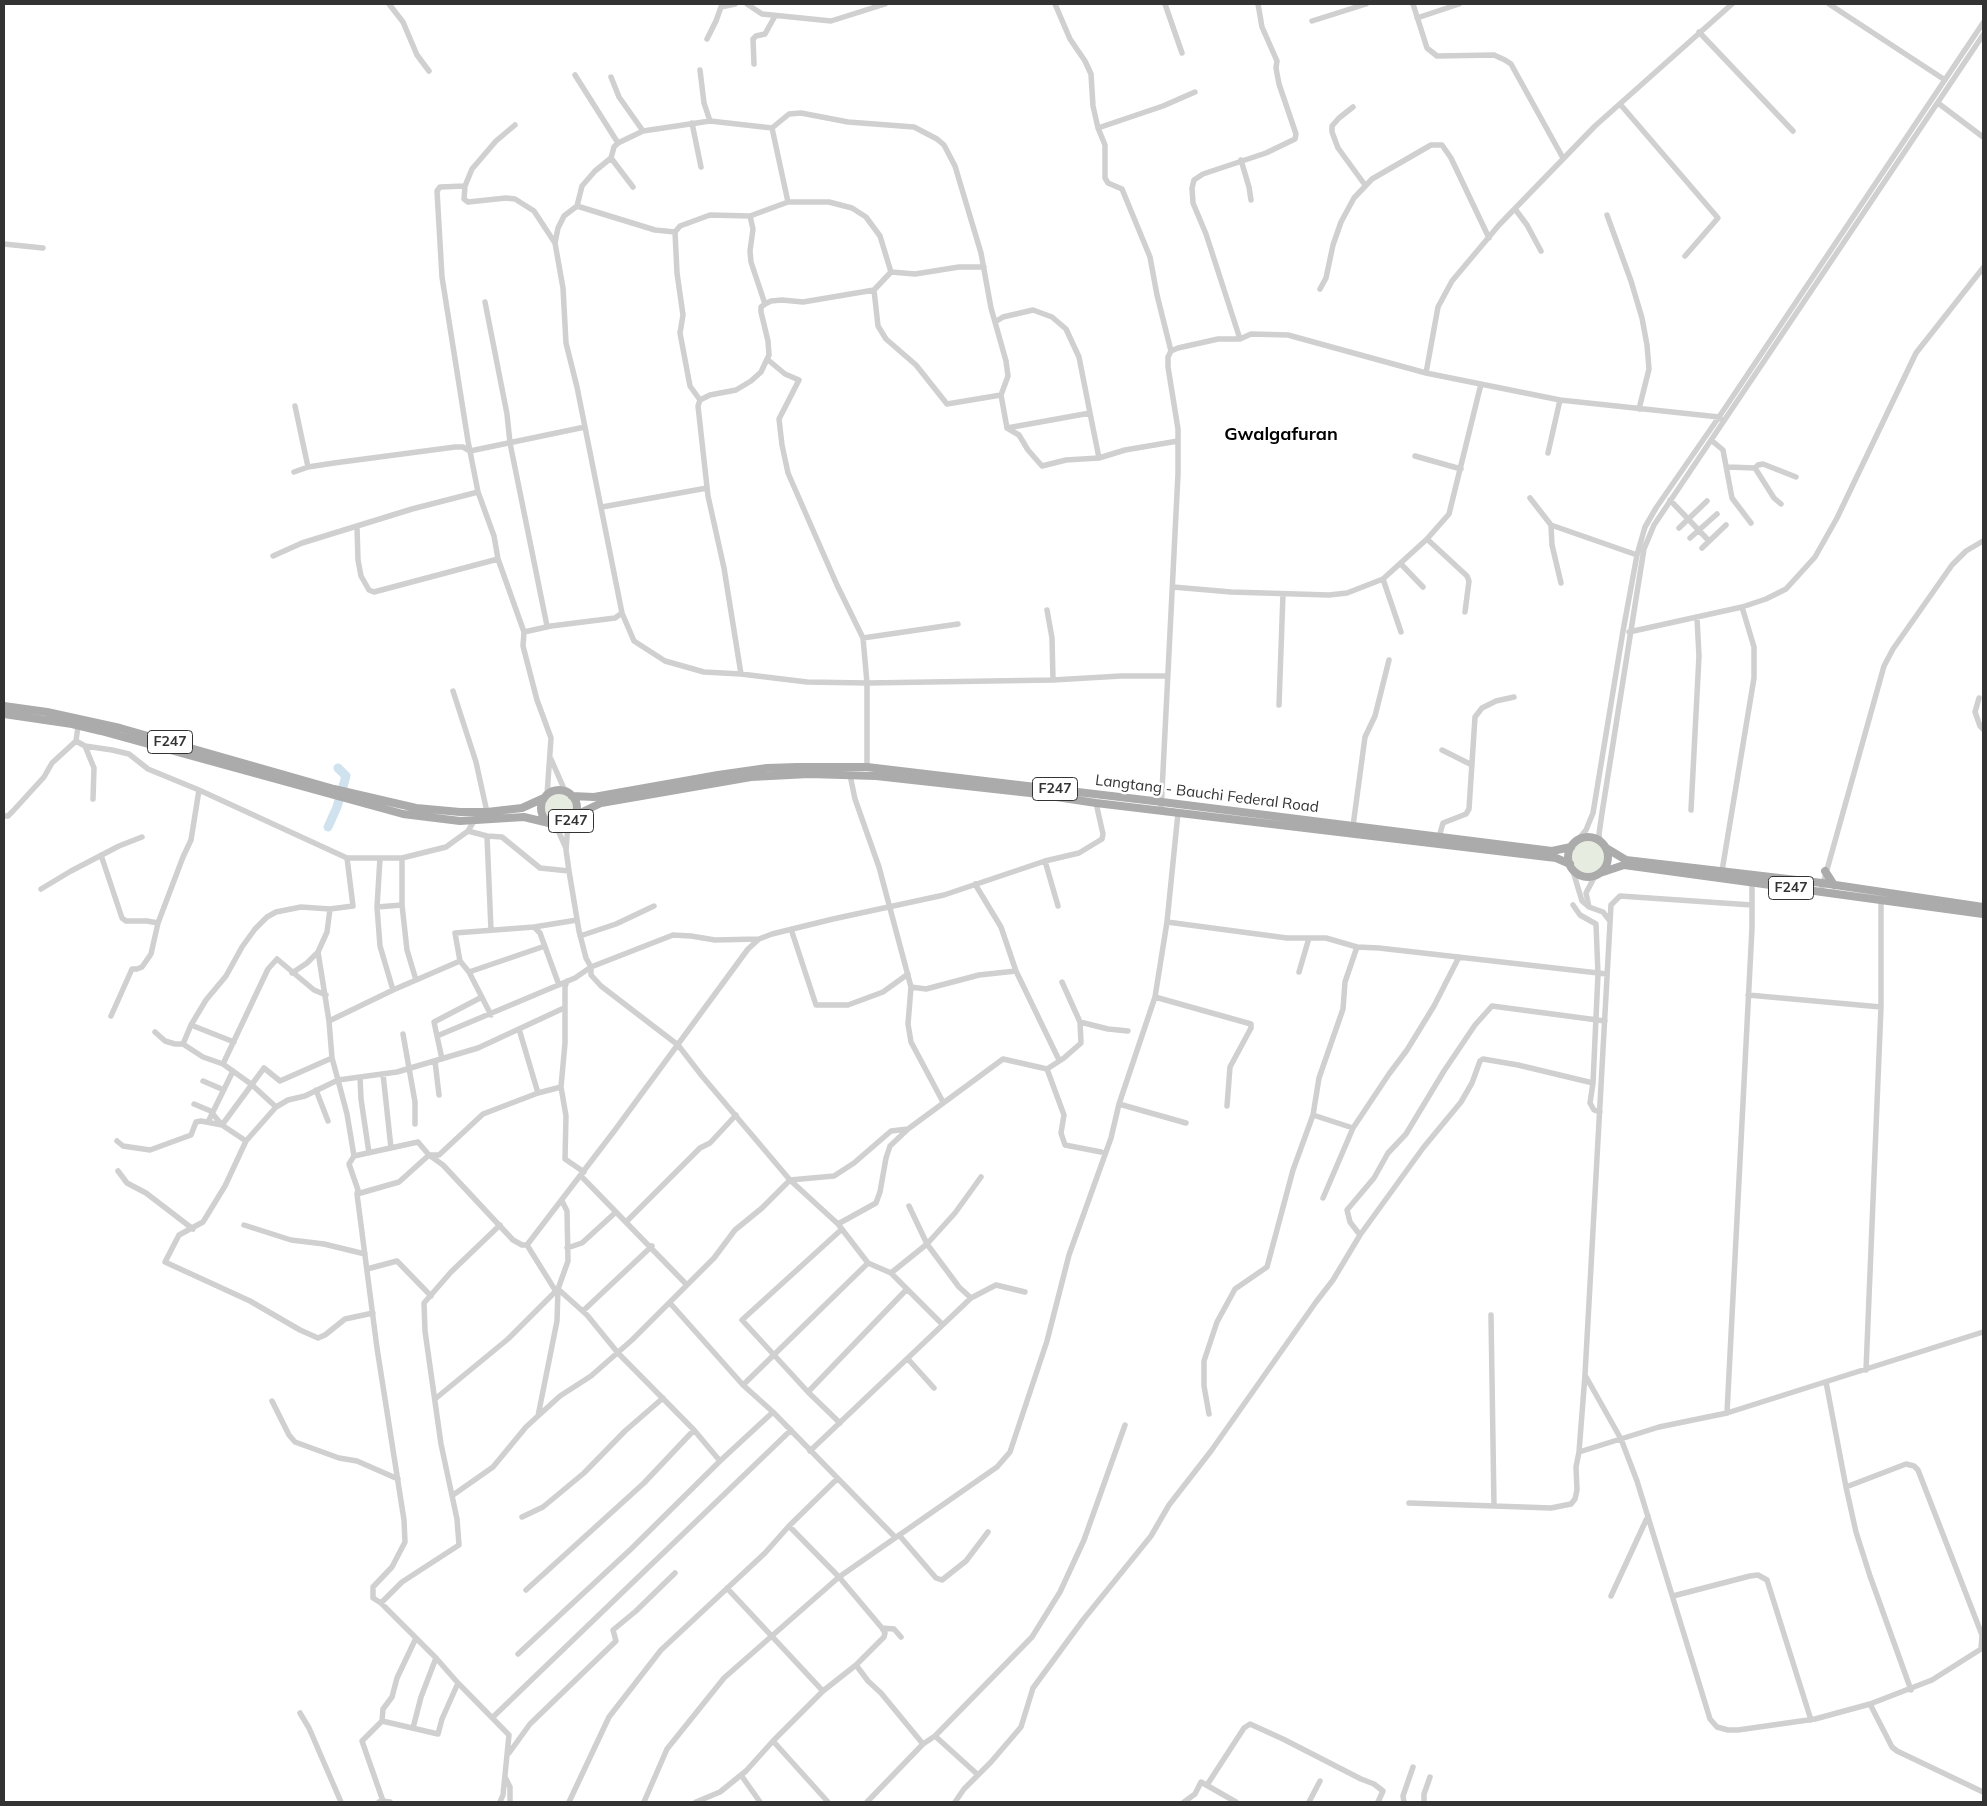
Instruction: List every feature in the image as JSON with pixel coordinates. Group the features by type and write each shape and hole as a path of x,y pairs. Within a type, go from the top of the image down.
{"main road":[{"name":"F247","path":"4,706 47,712 112,726 333,792"},
{"name":"F247","path":"4,714 78,726 333,792 416,808 460,812 487,812 522,808 554,790 569,793 576,802 576,815 568,824 552,824 524,817 474,820 414,816 346,795"},
{"name":"Langtang - Bauchi Federal Road","path":"569,793 594,797 767,768 867,767 1552,851 1574,844"},
{"name":"Langtang - Bauchi Federal Road","path":"576,815 601,803 722,781 778,775 850,775 1030,793 1096,804 1556,858 1571,866"},
{"name":"F247","path":"545,796 541,805 542,813 552,824"},
{"name":"F247","path":"1574,844 1588,837 1600,841 1606,848 1626,860 1753,874 1880,899 1983,914"},
{"path":"1571,866 1569,859 1574,844"},
{"path":"1597,874 1607,864 1606,848"},
{"name":"F247","path":"1571,866 1582,876 1597,874 1624,865 1752,883 1822,887 1834,885 1983,907"},
{"path":"1825,871 1834,885"}],"street":[{"path":"389,4 404,22 417,55 429,71"},
{"path":"707,39 721,7 735,4"},
{"path":"748,5 762,14 831,21 885,4"},
{"path":"1055,4 1070,39 1089,68 1092,82 1093,106 1098,128 1105,144 1105,178 1108,183 1122,190 1150,257 1171,351"},
{"path":"1165,4 1182,53"},
{"path":"1240,339 1206,234 1193,203 1192,188 1194,180 1198,177 1241,160 1266,153 1293,141 1296,136 1279,84 1276,68 1277,61 1262,28 1258,4"},
{"path":"1312,21 1366,4"},
{"path":"1412,4 1427,48 1437,56 1494,55 1511,64 1563,158"},
{"path":"1417,18 1459,4"},
{"path":"1426,373 1438,307 1452,281 1514,209 1595,126 1732,4"},
{"path":"1829,4 1946,80"},
{"path":"754,64 752,39 766,34 774,16"},
{"path":"1600,841 1602,813 1644,549 1654,525 1983,23"},
{"path":"1699,32 1792,131"},
{"path":"1574,844 1586,830 1593,813 1623,631 1637,555 1645,527 1656,508 1722,419 1983,36"},
{"path":"700,70 704,103 710,121"},
{"path":"575,75 618,143"},
{"path":"611,77 619,97 643,131"},
{"path":"1098,128 1163,106 1195,92"},
{"path":"1938,103 1983,137"},
{"path":"1620,104 1718,218 1686,256"},
{"path":"1353,106 1338,118 1332,126 1332,132 1338,148 1365,186"},
{"path":"1007,428 1001,395 1008,376 1006,361 995,322 981,253 956,166 944,145 914,127 848,122 801,113 789,114 772,128 710,121 643,131 618,143 614,147 611,158 595,170 582,186 576,206 564,216 558,228 555,243 563,288 566,343 602,507 622,613 634,640 665,662 704,672 741,674 807,682 1053,680 1121,676 1168,676"},
{"path":"692,123 701,167"},
{"path":"515,124 496,141 472,169 465,186 465,201 515,199 530,208 539,217 555,243"},
{"path":"772,128 788,202"},
{"path":"1320,289 1326,278 1333,245 1341,222 1354,198 1365,186 1391,167 1431,145 1442,145 1451,158 1488,238"},
{"path":"611,158 633,187"},
{"path":"1893,158 1898,162"},
{"path":"1241,160 1251,200"},
{"path":"465,186 440,187 437,195 442,277 478,492 494,536 498,559 524,632 523,646 551,738 545,796"},
{"path":"700,400 690,386 680,333 683,315 677,273 675,232 680,226 710,215 750,216 788,202 829,202 852,208 866,217 880,236 892,272"},
{"path":"576,206 655,230 675,232"},
{"path":"1514,209 1527,225 1541,251"},
{"path":"1607,215 1634,290 1647,346 1649,369 1640,409"},
{"path":"750,216 752,229 751,262 765,304"},
{"path":"4,244 43,248"},
{"path":"741,674 724,568 707,488 698,406 700,400 710,395 736,390 751,381 760,372 768,355 768,340 761,307 771,301 815,300 874,290 892,272 915,274 959,267 984,267"},
{"path":"1623,631 1630,632 1742,607 1766,599 1786,589 1814,557 1837,518 1916,353 1980,277 1983,268"},
{"path":"874,290 878,326 886,339 916,364 947,404 951,405 1001,395"},
{"path":"485,302 507,414 510,443 547,626"},
{"path":"995,322 1003,317 1034,310 1052,316 1066,329 1079,357 1099,458"},
{"path":"1161,811 1178,474 1178,429 1168,367 1168,357 1171,351 1218,339 1240,339 1251,334 1288,335 1426,373 1560,400 1722,419"},
{"path":"766,359 785,374 798,380 779,419 788,473 837,585 863,638 867,682 867,767"},
{"path":"1173,587 1231,592 1338,595 1383,579 1427,539 1449,514 1481,384"},
{"path":"1548,453 1560,400"},
{"path":"295,406 308,467"},
{"path":"1007,428 1090,413"},
{"path":"294,472 308,467 455,447 463,447 470,451 585,427"},
{"path":"1007,428 1020,435 1028,450 1042,466 1066,460 1099,458 1125,450 1178,441"},
{"path":"1711,440 1721,447 1728,467 1732,498 1751,523"},
{"path":"1415,456 1461,469"},
{"path":"1728,467 1755,468 1763,464 1796,477"},
{"path":"1755,468 1774,498 1781,504"},
{"path":"602,507 707,488"},
{"path":"273,556 302,542 412,509 478,492"},
{"path":"1530,498 1551,525 1637,555"},
{"path":"1670,500 1709,541"},
{"path":"1680,528 1707,501"},
{"path":"1690,538 1717,514"},
{"path":"1551,525 1552,545 1561,583"},
{"path":"1702,548 1726,525"},
{"path":"357,527 358,560 361,576 369,590 374,592 498,559"},
{"path":"1427,539 1467,576 1469,581 1465,612"},
{"path":"1822,887 1884,666 1893,649 1952,565 1966,551 1983,541"},
{"path":"1401,564 1422,587"},
{"path":"1383,579 1401,632"},
{"path":"1279,705 1283,594"},
{"path":"1722,871 1754,678 1754,647 1742,607"},
{"path":"1047,610 1052,644 1053,680"},
{"path":"524,632 547,626 615,618 622,613"},
{"path":"1691,810 1699,656 1697,618"},
{"path":"863,638 958,624"},
{"path":"1353,826 1366,737 1375,716 1389,660"},
{"path":"453,691 476,762 487,812"},
{"path":"1439,837 1443,824 1466,814 1470,809 1475,717 1482,708 1496,701 1514,698"},
{"path":"1979,698 1975,712 1983,729"},
{"path":"4,816 8,816 13,811 44,777 52,763 76,742 78,726"},
{"path":"76,742 85,746 129,754 148,769 199,790 347,858 402,858 446,847 468,831 474,820"},
{"path":"85,746 94,768 93,799"},
{"path":"1442,750 1472,764"},
{"path":"550,758 569,793"},
{"path":"850,775 855,799 879,867 911,987 908,1024 911,1042 943,1102"},
{"path":"111,1016 132,969 142,967 151,954 158,923 191,840 199,790"},
{"path":"437,1036 559,985 591,967 673,935 714,940 759,939 791,929 944,895 1045,861 1079,853 1102,839 1103,834 1096,804"},
{"path":"644,1802 663,1757 680,1732 724,1678 838,1577 997,1468 1010,1452 1048,1341 1069,1255 1111,1138 1119,1104 1154,996 1167,922 1178,813"},
{"path":"552,824 566,850"},
{"path":"568,824 566,850 569,870 580,936 586,958 591,967 591,975 601,986 678,1045 790,1180 840,1227 868,1263 892,1273 942,1324"},
{"path":"468,831 487,836 502,837 540,868 569,870"},
{"path":"487,836 491,930"},
{"path":"40,889 101,855 142,837"},
{"path":"101,855 122,918 126,921 158,923"},
{"path":"183,1044 191,1025 206,1000 226,976 242,947 267,917 276,912 301,907 330,909 353,906 347,858"},
{"path":"380,858 377,907 380,946 393,990"},
{"path":"402,858 402,905 406,950 416,980"},
{"path":"1045,861 1058,906"},
{"path":"1571,866 1582,902 1603,912 1610,921"},
{"path":"1590,907 1586,893 1597,874"},
{"path":"1727,1413 1753,874"},
{"path":"975,884 1001,927 1016,971 1059,1060"},
{"path":"1409,1503 1551,1508 1571,1504 1577,1490 1576,1467 1579,1452 1585,1375 1611,905 1620,896 1752,905"},
{"path":"1866,1370 1881,1007 1880,899"},
{"path":"377,907 402,905"},
{"path":"1573,905 1580,915 1596,924 1598,974 1593,1084 1590,1104 1594,1110 1600,1112"},
{"path":"580,936 616,924 654,906"},
{"path":"292,973 307,963 318,952 327,932 330,909"},
{"path":"491,1014 469,972 460,961 455,933 534,927 577,920"},
{"path":"1167,922 1287,938 1326,938 1357,947 1607,974"},
{"path":"534,927 540,933 559,985"},
{"path":"791,929 816,1005 848,1005 883,992 908,974"},
{"path":"1299,972 1309,938"},
{"path":"527,1245 562,1201 748,950 759,939"},
{"path":"469,972 545,946"},
{"path":"1209,1414 1204,1386 1204,1362 1216,1322 1234,1289 1267,1268 1294,1170 1313,1116 1319,1078 1343,1010 1345,982 1357,947"},
{"path":"318,952 326,995 332,1058 347,1114 354,1156 349,1164 358,1190 373,1313 404,1520 405,1542 392,1567 373,1587 373,1598 381,1603 436,1658 509,1735 506,1777 500,1802"},
{"path":"1323,1198 1353,1128 1407,1050 1434,1006 1459,957"},
{"path":"223,1064 268,969 277,959 314,990 326,995"},
{"path":"329,1021 393,990 460,961"},
{"path":"911,987 926,989 979,975 1016,971"},
{"path":"567,981 561,1087 566,1116 565,1159 652,1246 686,1284"},
{"path":"840,1423 808,1392 742,1320 840,1227 876,1203 890,1146 908,1128 1003,1059 1047,1068 1080,1043 1080,1022 1062,982"},
{"path":"1748,995 1881,1007"},
{"path":"1154,996 1251,1024 1251,1028 1230,1066 1227,1106"},
{"path":"439,1095 437,1036 434,1022 482,997"},
{"path":"1360,1235 1350,1222 1347,1210 1374,1178 1388,1153 1406,1134 1444,1071 1476,1025 1492,1006 1565,1014 1605,1021"},
{"path":"373,1313 345,1318 325,1335 318,1338 300,1330 250,1301 165,1262 179,1235 203,1222 216,1202 246,1141 276,1107 288,1100 305,1096 338,1080 409,1069 478,1048 564,1008"},
{"path":"1080,1022 1108,1029 1128,1031"},
{"path":"191,1025 234,1042"},
{"path":"519,1029 538,1093"},
{"path":"155,1032 165,1041 183,1044 204,1057 223,1064 251,1084 276,1107"},
{"path":"403,1034 415,1102 415,1124"},
{"path":"222,1126 264,1068 280,1081 332,1058"},
{"path":"955,1802 977,1774 991,1762 1021,1727 1033,1688 1083,1620 1151,1536 1169,1505 1211,1451 1333,1280 1360,1235 1423,1148 1461,1102 1483,1059 1543,1070 1593,1084"},
{"path":"1047,1068 1064,1115 1062,1133 1065,1145 1101,1152"},
{"path":"208,1122 233,1071"},
{"path":"383,1074 391,1148"},
{"path":"360,1077 360,1099 369,1153"},
{"path":"203,1081 224,1090"},
{"path":"357,1194 398,1182 429,1155 439,1155 483,1114 538,1093 561,1087"},
{"path":"316,1090 328,1121"},
{"path":"194,1104 212,1113 222,1126"},
{"path":"1119,1104 1186,1123"},
{"path":"626,1222 700,1148 710,1143 736,1115"},
{"path":"1313,1116 1353,1128"},
{"path":"117,1141 123,1146 150,1150 191,1135 196,1122 201,1121 222,1126 246,1141"},
{"path":"453,1495 493,1467 526,1427 560,1396 591,1376 618,1352 714,1258 735,1230 762,1208 790,1180 834,1176 854,1163 892,1131 908,1128"},
{"path":"354,1156 418,1142 429,1155 444,1165 514,1240 522,1245 527,1245"},
{"path":"118,1171 127,1183 146,1193 193,1229"},
{"path":"892,1273 927,1244 955,1213 981,1177"},
{"path":"538,1416 556,1321 557,1289 568,1261 567,1211 562,1201"},
{"path":"909,1206 926,1237 927,1244 959,1287 971,1298"},
{"path":"567,1248 582,1243 616,1212"},
{"path":"244,1225 292,1240 324,1244 365,1254"},
{"path":"381,1603 402,1582 458,1545 457,1519 441,1444 425,1331 424,1304 451,1272 500,1225"},
{"path":"527,1245 557,1289 583,1311 618,1352 694,1430 720,1461"},
{"path":"583,1311 652,1246"},
{"path":"367,1269 397,1261 431,1296"},
{"path":"743,1385 868,1263"},
{"path":"810,1451 971,1298 996,1285 1025,1292"},
{"path":"435,1399 508,1339 557,1289"},
{"path":"808,1392 907,1289"},
{"path":"670,1303 743,1385 773,1412 837,1479 897,1536 936,1578 942,1580 966,1561 988,1532"},
{"path":"1491,1315 1494,1506"},
{"path":"1579,1452 1659,1427 1727,1413 1983,1332"},
{"path":"908,1359 934,1388"},
{"path":"1585,1375 1621,1439 1638,1481 1697,1679 1713,1724 1717,1728 1728,1730 1811,1720 1870,1704 1912,1690 1982,1649 1983,1635 1918,1470 1914,1466 1906,1464 1846,1487"},
{"path":"1826,1382 1856,1532 1870,1576 1912,1690"},
{"path":"522,1518 544,1507 584,1473 625,1431 663,1398"},
{"path":"272,1401 295,1442 339,1458 358,1461 398,1479"},
{"path":"518,1654 631,1549 720,1461 773,1412"},
{"path":"867,1802 923,1744 936,1736 1032,1637 1056,1600 1084,1540 1124,1425"},
{"path":"526,1590 644,1483 694,1430"},
{"path":"493,1717 790,1430"},
{"path":"569,1802 609,1717 662,1650 764,1553 837,1479"},
{"path":"1611,1596 1648,1516"},
{"path":"696,1802 720,1792 741,1775 823,1691 856,1665 884,1637 885,1633 882,1628 838,1577 789,1526"},
{"path":"507,1755 530,1724 616,1641 613,1630 636,1611 675,1573"},
{"path":"1673,1596 1750,1576 1758,1575 1767,1580 1811,1720"},
{"path":"727,1588 823,1691"},
{"path":"882,1628 894,1629 901,1637"},
{"path":"390,1802 381,1801 362,1741 382,1721 383,1709 392,1697 397,1678 416,1638"},
{"path":"412,1728 420,1697 436,1658"},
{"path":"856,1665 923,1744"},
{"path":"382,1721 438,1734 442,1718 458,1683"},
{"path":"1870,1704 1892,1747 1897,1751 1983,1792"},
{"path":"300,1713 316,1743 341,1802"},
{"path":"1207,1785 1244,1728 1250,1724 1374,1784 1383,1791 1378,1802"},
{"path":"936,1736 977,1774"},
{"path":"773,1741 828,1802"},
{"path":"1404,1802 1403,1796 1413,1767"},
{"path":"741,1775 760,1802"},
{"path":"506,1777 510,1787 510,1802"},
{"path":"1424,1802 1424,1794 1430,1777"},
{"path":"1309,1802 1320,1781"},
{"path":"1184,1802 1194,1794 1201,1782 1236,1802"}],"shaded area":[{"path":"559,792 565,793 570,797 574,802 574,814 570,819 565,823 559,824 553,823 548,819 544,814 543,808 544,802 548,797 553,793"},
{"path":"1588,840 1595,841 1600,845 1604,850 1604,864 1600,869 1595,873 1588,874 1581,873 1576,869 1572,864 1571,857 1572,850 1576,845 1581,841"}],"waterway":[{"path":"328,827 337,807 346,776 338,768"}],"district":[{"name":"Gwalgafuran","path":"1281,435"}]}
